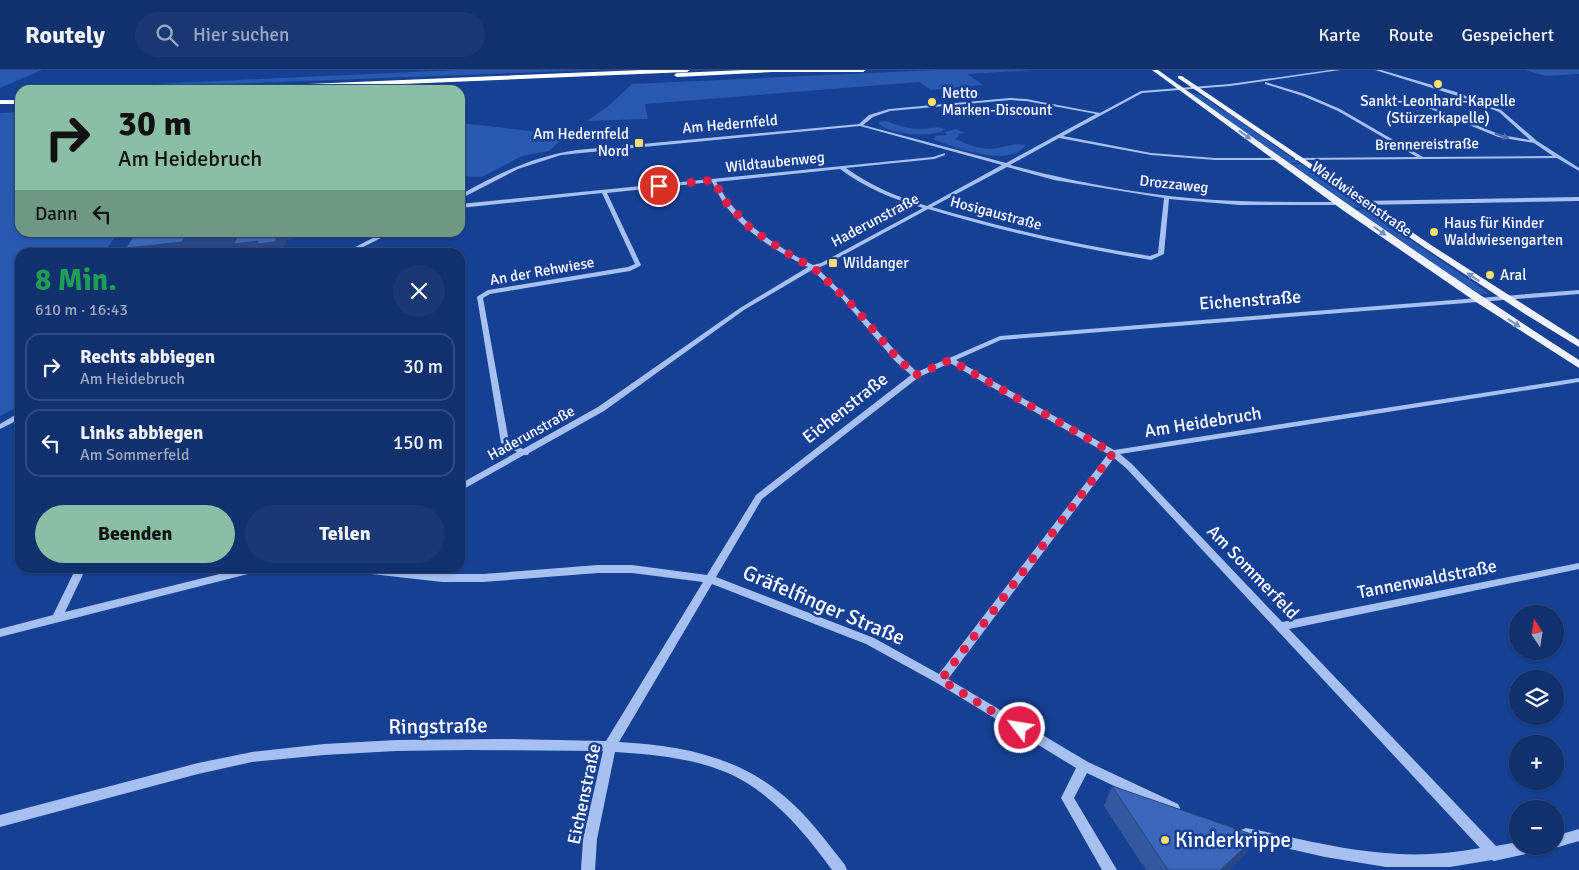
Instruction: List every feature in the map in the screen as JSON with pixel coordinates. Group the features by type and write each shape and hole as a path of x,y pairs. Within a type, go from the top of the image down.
{"highway":[{"path":"330,85 687,70"},
{"path":"459,85 785,70"},
{"path":"754,72 863,70"},
{"path":"1,99 15,98"},
{"path":"1,99 15,101"}],"main road":[{"name":"Waldwiesenstraße","path":"1155,70 1340,204 1479,300 1579,365"},
{"name":"Waldwiesenstraße","path":"1177,75 1361,203 1505,298 1579,344"}],"street":[{"name":"Haderunstraße","path":"465,485 602,409 742,309 813,267 823,264 1008,166 1141,92 1197,89 1338,70"},
{"path":"1377,70 1470,98 1500,110 1535,142 1579,170"},
{"path":"1263,81 1304,95 1339,110 1421,157"},
{"path":"1470,98 1421,104 1500,136 1535,142"},
{"path":"860,125 872,116 889,110 1010,99 1026,100 1101,114"},
{"name":"Am Hedernfeld","path":"465,194 532,160 555,154 860,125 1008,166"},
{"path":"1061,136 1151,154 1215,159 1279,159"},
{"name":"Wildtaubenweg","path":"465,205 842,168 934,158 943,154"},
{"name":"Brennereistraße","path":"1298,158 1556,157"},
{"name":"Drozzaweg","path":"1008,166 1071,181 1168,197 1239,203 1340,204"},
{"name":"Hosigaustraße","path":"842,168 860,182 875,190 1008,231 1114,253 1151,258"},
{"path":"713,180 726,202 751,229 796,259 813,267 854,307 898,359 916,375"},
{"name":"An der Rehwiese","path":"525,453 505,443 480,296 488,292 630,269 638,265 604,191"},
{"path":"1151,258 1161,254 1168,197"},
{"path":"1361,203 1579,199"},
{"path":"357,248 380,237"},
{"name":"Eichenstraße","path":"588,870 590,839 610,746 759,497 916,375 1000,338 1579,292"},
{"name":"Am Sommerfeld","path":"950,360 1113,453 1129,466 1190,533 1282,626 1494,854"},
{"name":"Am Heidebruch","path":"1113,453 1579,380"},
{"path":"0,427 15,419"},
{"path":"941,680 1113,453"},
{"name":"Tannenwaldstraße","path":"1282,626 1579,566"},
{"name":"Gräfelfinger Straße","path":"398,573 442,578 483,578 598,569 632,569 710,579 870,641 941,680 1084,766 1186,814"},
{"path":"58,617 79,573"},
{"path":"0,633 236,573"},
{"name":"Ringstraße","path":"0,822 142,782 217,763 252,757 331,748 432,744 610,746 672,752 703,758 758,783 800,819 840,870"},
{"path":"1084,766 1067,798 1110,870"},
{"path":"1229,829 1257,838 1386,860 1450,860 1509,851"},
{"path":"1564,839 1579,835"}],"shaded area":[{"path":"0,70 42,70 0,88"},
{"path":"458,70 588,70 206,85 131,85"},
{"path":"936,70 1035,70 967,74 983,85 931,90 919,82 645,104 648,119 587,121 607,107 632,84"},
{"path":"1525,70 1579,70 1579,74 1546,76"},
{"path":"1191,93 1205,98 1299,163 1288,163"},
{"path":"15,112 15,237 115,237 107,248 15,248 15,408 0,416 0,113"},
{"path":"886,121 910,128 925,129 937,127 945,129 940,132 922,135 900,133 878,122"},
{"path":"465,124 567,135 549,151 522,156 482,177 465,176"},
{"path":"956,129 965,133 958,134 959,136 955,139 972,146 994,149 1017,144 1026,145 1018,152 995,156 967,151 933,139 936,136 947,135 945,132"},
{"path":"1290,164 1301,164 1362,207 1351,208"},
{"path":"1365,209 1490,294 1476,294 1353,210"}],"building":[{"path":"133,237 185,237 182,242 126,248"},
{"path":"237,237 277,237 275,242 257,244 258,241 234,244"},
{"path":"1112,786 1257,836 1220,870 1168,870"}],"place":[{"name":"Sankt-Leonhard-Kapelle (Stürzerkapelle)","path":"1438,84"},
{"name":"Netto Marken-Discount","path":"932,102"},
{"name":"Am Hedernfeld Nord","path":"639,143"},
{"name":"Haus für Kinder Waldwiesengarten","path":"1434,232"},
{"name":"Wildanger","path":"833,263"},
{"name":"Aral","path":"1490,275"},
{"name":"Kinderkrippe","path":"1165,840"}],"route":[{"path":"659,186 713,180 726,202 751,229 796,259 813,267 854,307 898,359 916,375 950,360 1113,453 941,680 1020,728"}]}
